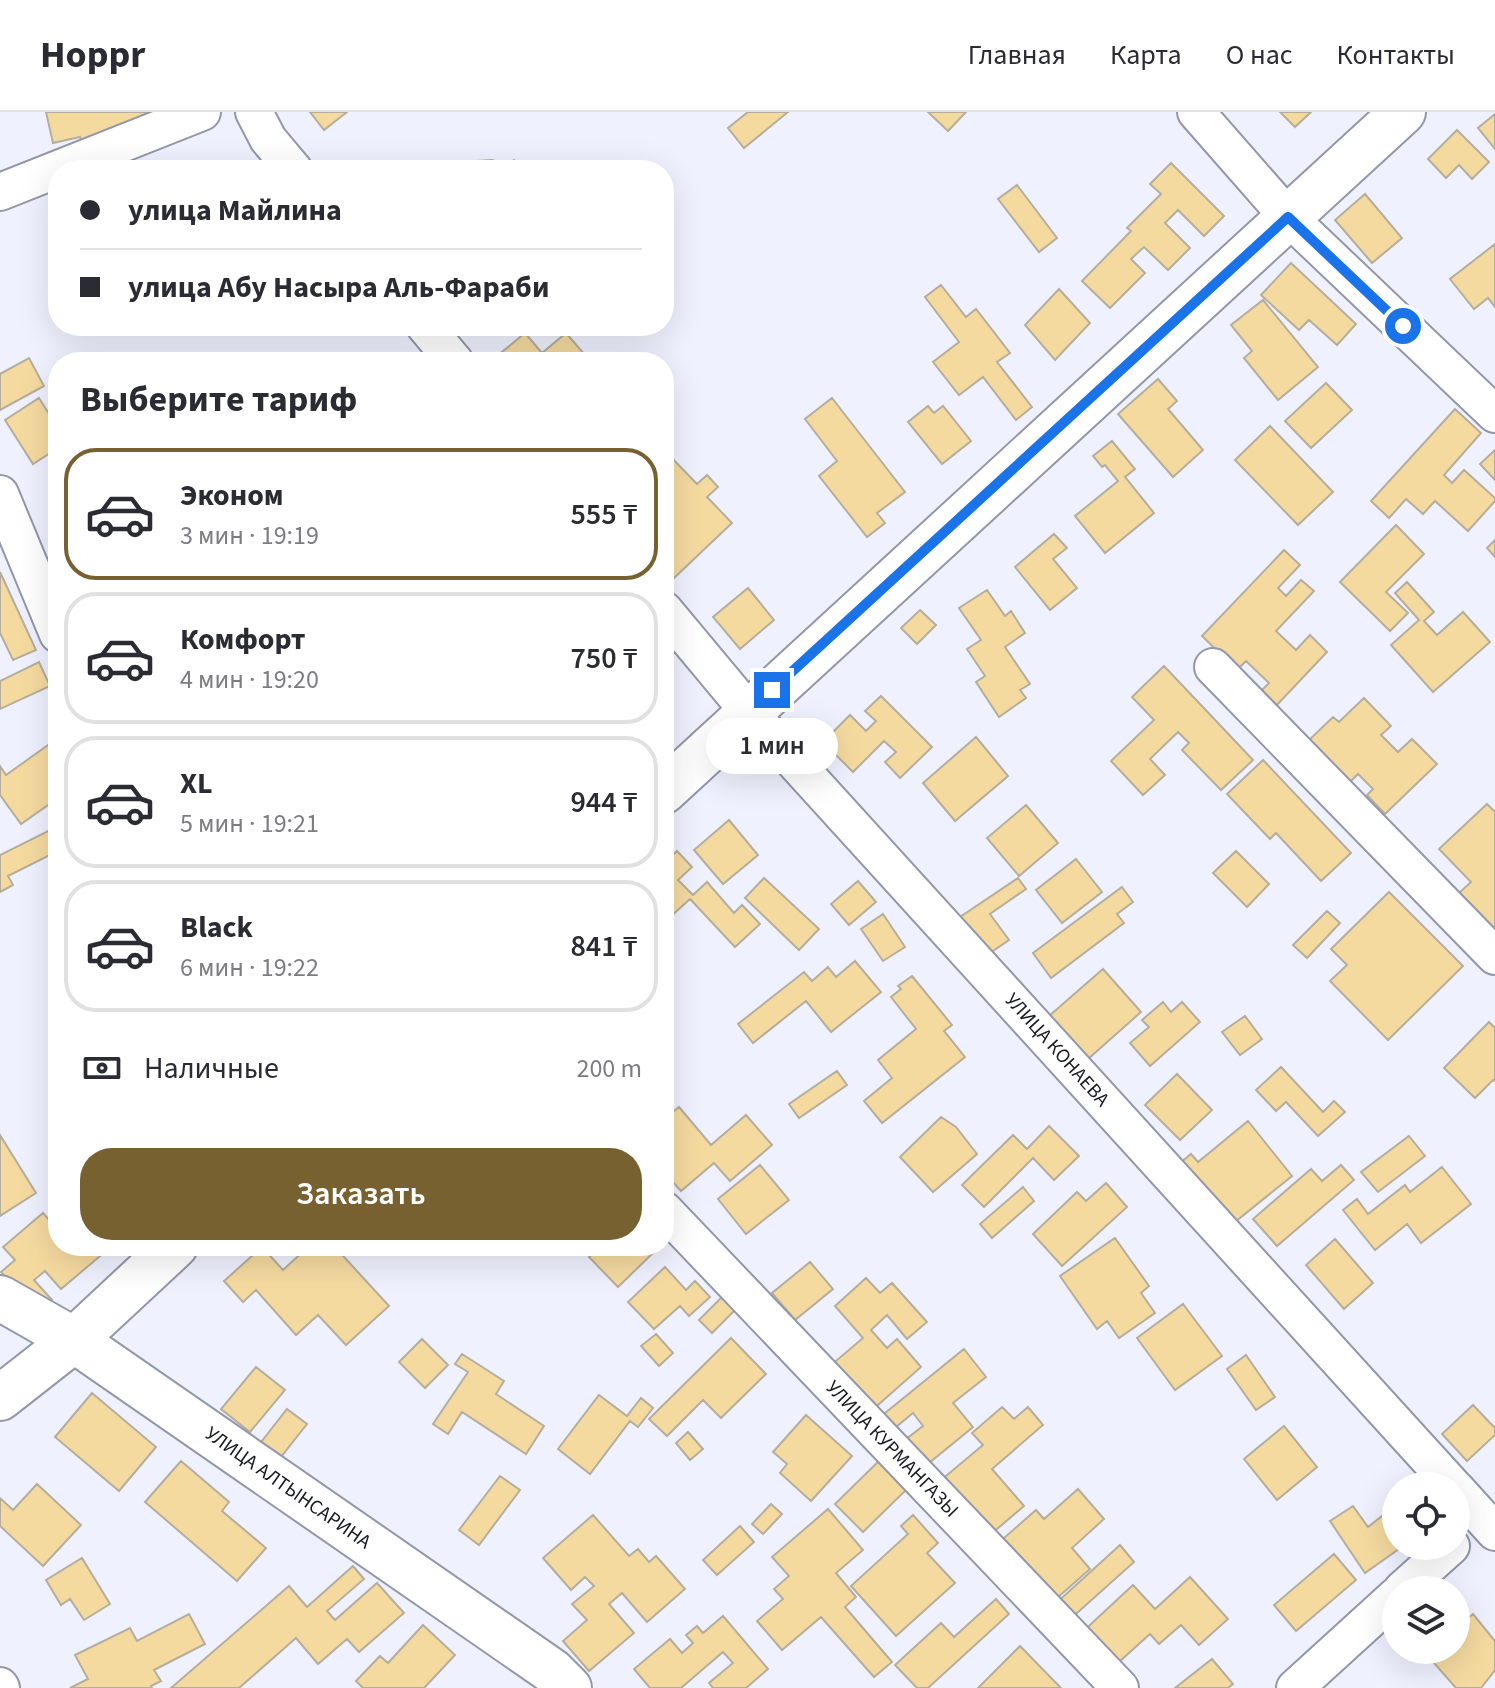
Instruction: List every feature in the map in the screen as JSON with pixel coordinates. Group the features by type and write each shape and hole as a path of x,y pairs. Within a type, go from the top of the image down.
{"street":[{"path":"81,160 202,112"},
{"path":"254,112 268,139 286,160"},
{"path":"1196,112 1288,217 1495,414"},
{"path":"674,782 1403,112"},
{"path":"0,192 48,173"},
{"path":"433,336 447,352"},
{"path":"0,494 48,610"},
{"name":"УЛИЦА КОНАЕВА","path":"674,622 749,712 1440,1472"},
{"path":"1213,667 1495,956"},
{"name":"УЛИЦА КУРМАНГАЗЫ","path":"674,1220 1120,1688"},
{"path":"0,1398 74,1340 164,1256"},
{"name":"УЛИЦА АЛТЫНСАРИНА","path":"0,1298 74,1340 552,1671 569,1688"},
{"path":"1418,1576 1435,1560"},
{"path":"1295,1688 1382,1609"}],"building":[{"path":"46,112 159,112 82,143 80,137 53,143"},
{"path":"310,112 347,112 324,130"},
{"path":"748,112 788,112 744,148 728,128"},
{"path":"928,112 966,112 948,131"},
{"path":"1280,112 1311,112 1295,127"},
{"path":"1495,114 1495,149 1478,128"},
{"path":"1457,130 1489,162 1472,179 1459,165 1446,178 1428,159"},
{"path":"1171,163 1224,216 1204,236 1178,210 1165,223 1190,248 1168,270 1144,247 1131,259 1145,273 1110,308 1082,281 1131,231 1127,228 1161,194 1150,184"},
{"path":"1017,185 1057,238 1039,252 998,199"},
{"path":"1365,194 1402,238 1372,263 1335,220"},
{"path":"1495,244 1495,307 1488,298 1474,309 1450,279"},
{"path":"1291,263 1356,324 1337,345 1309,320 1299,330 1261,295"},
{"path":"941,285 966,317 976,309 1010,353 997,362 1032,407 1016,420 983,377 959,395 933,362 959,342 925,297"},
{"path":"1059,289 1090,323 1055,360 1025,325"},
{"path":"1263,300 1318,367 1278,400 1244,358 1252,351 1231,325"},
{"path":"521,336 528,336 541,352 502,352"},
{"path":"562,336 569,336 582,352 543,352"},
{"path":"29,358 44,386 0,410 0,374"},
{"path":"1158,379 1177,401 1168,409 1203,450 1173,477 1118,414"},
{"path":"1326,383 1352,410 1311,448 1285,421"},
{"path":"39,398 48,412 48,454 33,464 5,420"},
{"path":"832,398 905,492 877,513 885,523 867,537 819,476 837,461 805,419"},
{"path":"928,406 934,413 943,406 971,441 942,464 908,422"},
{"path":"1455,409 1481,433 1444,475 1452,483 1464,470 1495,501 1468,531 1435,501 1423,514 1406,499 1389,518 1371,501"},
{"path":"1270,426 1333,492 1298,525 1235,460"},
{"path":"1112,441 1135,469 1125,477 1154,513 1105,553 1075,516 1118,481 1093,456"},
{"path":"1495,450 1495,480 1480,464"},
{"path":"674,460 697,484 707,475 718,487 707,497 732,523 674,578"},
{"path":"1396,525 1424,554 1386,592 1408,613 1390,631 1340,582"},
{"path":"1054,534 1067,548 1053,559 1077,588 1050,610 1015,567"},
{"path":"1495,540 1495,557 1487,548"},
{"path":"1284,550 1300,565 1278,588 1286,596 1301,580 1314,591 1276,631 1296,650 1310,635 1327,652 1274,708 1259,693 1269,683 1246,661 1237,670 1202,636"},
{"path":"0,572 36,650 13,660 0,633"},
{"path":"1407,582 1434,612 1424,621 1437,635 1463,612 1490,642 1433,692 1391,645 1419,620 1395,593"},
{"path":"748,588 774,620 740,649 713,617"},
{"path":"987,590 1005,616 1011,611 1025,633 1005,647 1030,684 1020,690 1026,698 999,717 976,682 985,676 967,649 981,640 959,608"},
{"path":"920,610 936,625 917,644 901,628"},
{"path":"39,662 48,687 0,709 0,681"},
{"path":"1164,666 1253,760 1221,790 1182,750 1189,743 1178,732 1150,759 1165,775 1143,795 1111,761 1154,720 1132,697"},
{"path":"881,696 932,747 900,778 885,762 896,752 884,741 853,772 823,742 850,715 866,731 876,721 865,711"},
{"path":"1364,698 1391,726 1381,735 1398,752 1412,739 1437,764 1385,814 1367,795 1373,789 1358,774 1347,785 1306,743 1333,717 1339,722"},
{"path":"976,737 1008,776 955,821 923,783"},
{"path":"48,745 48,805 21,824 0,795 0,766 6,775"},
{"path":"1263,760 1351,853 1321,881 1276,833 1270,839 1227,794"},
{"path":"1487,804 1495,812 1495,933 1458,894 1471,882 1439,849"},
{"path":"1026,805 1058,843 1019,876 987,838"},
{"path":"729,820 758,855 723,884 694,850"},
{"path":"48,831 48,856 8,876 13,885 0,892 0,855"},
{"path":"677,851 692,867 678,880 693,895 707,882 734,913 742,905 760,924 735,947 690,899 674,913 674,854"},
{"path":"1236,851 1269,884 1247,907 1213,873"},
{"path":"1076,859 1102,892 1062,923 1036,890"},
{"path":"764,878 819,929 799,950 745,898"},
{"path":"1018,878 1026,889 990,914 1009,940 987,955 960,917"},
{"path":"858,881 876,902 849,925 831,904"},
{"path":"1122,887 1133,902 1117,914 1124,923 1051,978 1033,953"},
{"path":"1389,892 1463,966 1388,1040 1330,981 1347,965 1331,949"},
{"path":"1327,911 1340,923 1307,958 1293,945"},
{"path":"883,914 905,947 883,961 861,929"},
{"path":"855,961 881,992 831,1032 806,1001 753,1043 738,1024 804,972 812,981 828,967 836,977"},
{"path":"1103,969 1141,1012 1088,1059 1049,1016"},
{"path":"912,976 952,1025 944,1031 965,1057 882,1123 864,1101 892,1078 878,1060 916,1029 891,997 901,989 898,986"},
{"path":"1163,1002 1171,1012 1182,1002 1200,1022 1150,1066 1130,1043 1149,1027 1142,1020"},
{"path":"1245,1016 1262,1039 1240,1055 1222,1032"},
{"path":"1489,1022 1495,1028 1495,1081 1475,1098 1444,1068"},
{"path":"1281,1067 1323,1112 1334,1101 1345,1112 1318,1136 1286,1102 1276,1111 1256,1090"},
{"path":"837,1071 847,1085 799,1118 789,1104"},
{"path":"1177,1074 1212,1110 1180,1140 1145,1105"},
{"path":"679,1107 711,1145 746,1115 772,1145 730,1181 714,1163 681,1191 674,1183 674,1111"},
{"path":"941,1117 956,1127 977,1154 933,1192 900,1157"},
{"path":"1248,1121 1292,1176 1230,1226 1179,1164 1191,1154 1198,1162"},
{"path":"1049,1126 1079,1156 1054,1180 1033,1158 984,1207 962,1185 1013,1135 1027,1149"},
{"path":"0,1135 36,1193 0,1216"},
{"path":"1409,1136 1425,1156 1378,1192 1361,1172"},
{"path":"760,1165 789,1200 746,1234 718,1199"},
{"path":"1341,1165 1354,1180 1277,1246 1253,1219 1311,1169 1322,1181"},
{"path":"1442,1167 1471,1204 1421,1243 1407,1224 1375,1250 1343,1210 1357,1199 1368,1214 1405,1185 1410,1192"},
{"path":"1106,1183 1127,1207 1062,1266 1033,1234 1077,1192 1086,1201"},
{"path":"1023,1187 1034,1201 992,1238 980,1224"},
{"path":"43,1213 48,1219 48,1256 100,1256 61,1289 45,1271 34,1280 52,1300 36,1313 1,1272 15,1260 3,1247"},
{"path":"1115,1238 1149,1286 1141,1293 1155,1313 1119,1338 1107,1321 1097,1329 1060,1276"},
{"path":"1335,1239 1373,1283 1344,1309 1306,1265"},
{"path":"252,1256 270,1256 283,1270 298,1256 343,1256 389,1306 346,1345 318,1315 296,1335 256,1290 243,1302 224,1281"},
{"path":"590,1256 650,1256 618,1287"},
{"path":"810,1262 833,1289 795,1320 772,1293"},
{"path":"665,1267 686,1290 695,1281 710,1297 689,1316 680,1306 654,1329 628,1302"},
{"path":"866,1278 880,1293 892,1283 927,1322 907,1339 887,1315 871,1330 887,1348 897,1339 921,1367 870,1412 830,1366 863,1338 835,1306"},
{"path":"726,1293 739,1306 712,1333 699,1320"},
{"path":"1183,1304 1222,1356 1175,1390 1137,1338"},
{"path":"656,1334 673,1353 659,1366 641,1346"},
{"path":"731,1338 766,1374 721,1418 703,1400 667,1436 649,1419"},
{"path":"422,1339 448,1365 425,1388 399,1362"},
{"path":"964,1349 986,1377 953,1403 973,1427 918,1472 897,1446 923,1426 913,1413 890,1432 879,1418"},
{"path":"462,1354 504,1381 496,1394 544,1426 526,1454 462,1412 448,1434 433,1424 468,1372 455,1364"},
{"path":"1246,1355 1275,1397 1256,1410 1227,1369"},
{"path":"256,1367 285,1390 250,1432 221,1409"},
{"path":"92,1393 156,1447 119,1491 55,1437"},
{"path":"599,1395 627,1416 641,1398 653,1408 638,1427 630,1421 590,1474 558,1449"},
{"path":"1473,1405 1495,1428 1495,1435 1467,1461 1442,1434"},
{"path":"1002,1407 1014,1419 1028,1407 1043,1425 992,1469 1024,1506 990,1535 934,1486 983,1445 972,1433"},
{"path":"287,1409 307,1424 277,1462 258,1446"},
{"path":"806,1415 852,1456 811,1501 780,1473 787,1464 773,1452"},
{"path":"1284,1426 1317,1467 1277,1500 1244,1459"},
{"path":"688,1432 703,1449 690,1460 676,1443"},
{"path":"880,1460 908,1488 863,1532 835,1504"},
{"path":"181,1461 229,1502 222,1511 266,1548 237,1581 145,1502"},
{"path":"500,1476 520,1490 479,1545 459,1530"},
{"path":"37,1484 81,1525 43,1566 0,1526 0,1498 13,1510"},
{"path":"1078,1489 1104,1519 1072,1548 1090,1569 1049,1605 996,1545 1036,1510 1044,1519"},
{"path":"771,1504 782,1514 763,1534 752,1524"},
{"path":"1353,1506 1368,1527 1382,1516 1383,1560 1365,1573 1330,1521"},
{"path":"828,1509 863,1550 836,1573 856,1597 845,1607 892,1662 874,1677 821,1617 782,1650 757,1621 783,1599 774,1589 789,1576 772,1557"},
{"path":"593,1515 629,1556 638,1549 649,1562 656,1556 685,1589 647,1622 622,1593 609,1604 634,1633 589,1671 563,1641 587,1620 572,1604 594,1586 585,1577 571,1590 543,1558"},
{"path":"913,1515 938,1543 927,1553 955,1583 896,1636 851,1586 908,1534 901,1526"},
{"path":"740,1526 754,1542 717,1575 703,1560"},
{"path":"1120,1545 1134,1562 1068,1621 1054,1605"},
{"path":"1334,1554 1356,1580 1296,1631 1274,1605"},
{"path":"82,1558 110,1604 84,1620 70,1599 61,1605 46,1580"},
{"path":"353,1566 364,1579 327,1611 335,1620 377,1583 404,1613 359,1652 347,1639 318,1664 296,1638 239,1688 171,1688 289,1586 307,1607"},
{"path":"1190,1577 1228,1619 1199,1645 1181,1625 1159,1644 1150,1634 1109,1671 1077,1637 1133,1585 1155,1609"},
{"path":"996,1599 1009,1614 928,1688 917,1688 895,1665 941,1623 954,1637"},
{"path":"189,1614 205,1644 154,1670 161,1681 152,1688 70,1688 88,1679 75,1655 130,1628 137,1641"},
{"path":"1473,1614 1495,1641 1495,1670 1481,1688 1456,1688 1435,1664 1470,1664 1470,1617"},
{"path":"723,1616 768,1669 746,1688 713,1688 709,1683 733,1663 723,1652 681,1688 650,1688 634,1669 670,1639 682,1653 693,1643 686,1635 697,1626 703,1633"},
{"path":"423,1625 455,1655 424,1688 363,1688 356,1681 380,1656 388,1663"},
{"path":"1020,1646 1061,1688 978,1688"},
{"path":"1212,1659 1233,1684 1228,1688 1175,1688"}],"route":[{"path":"772,690 1288,217 1403,326"}]}
